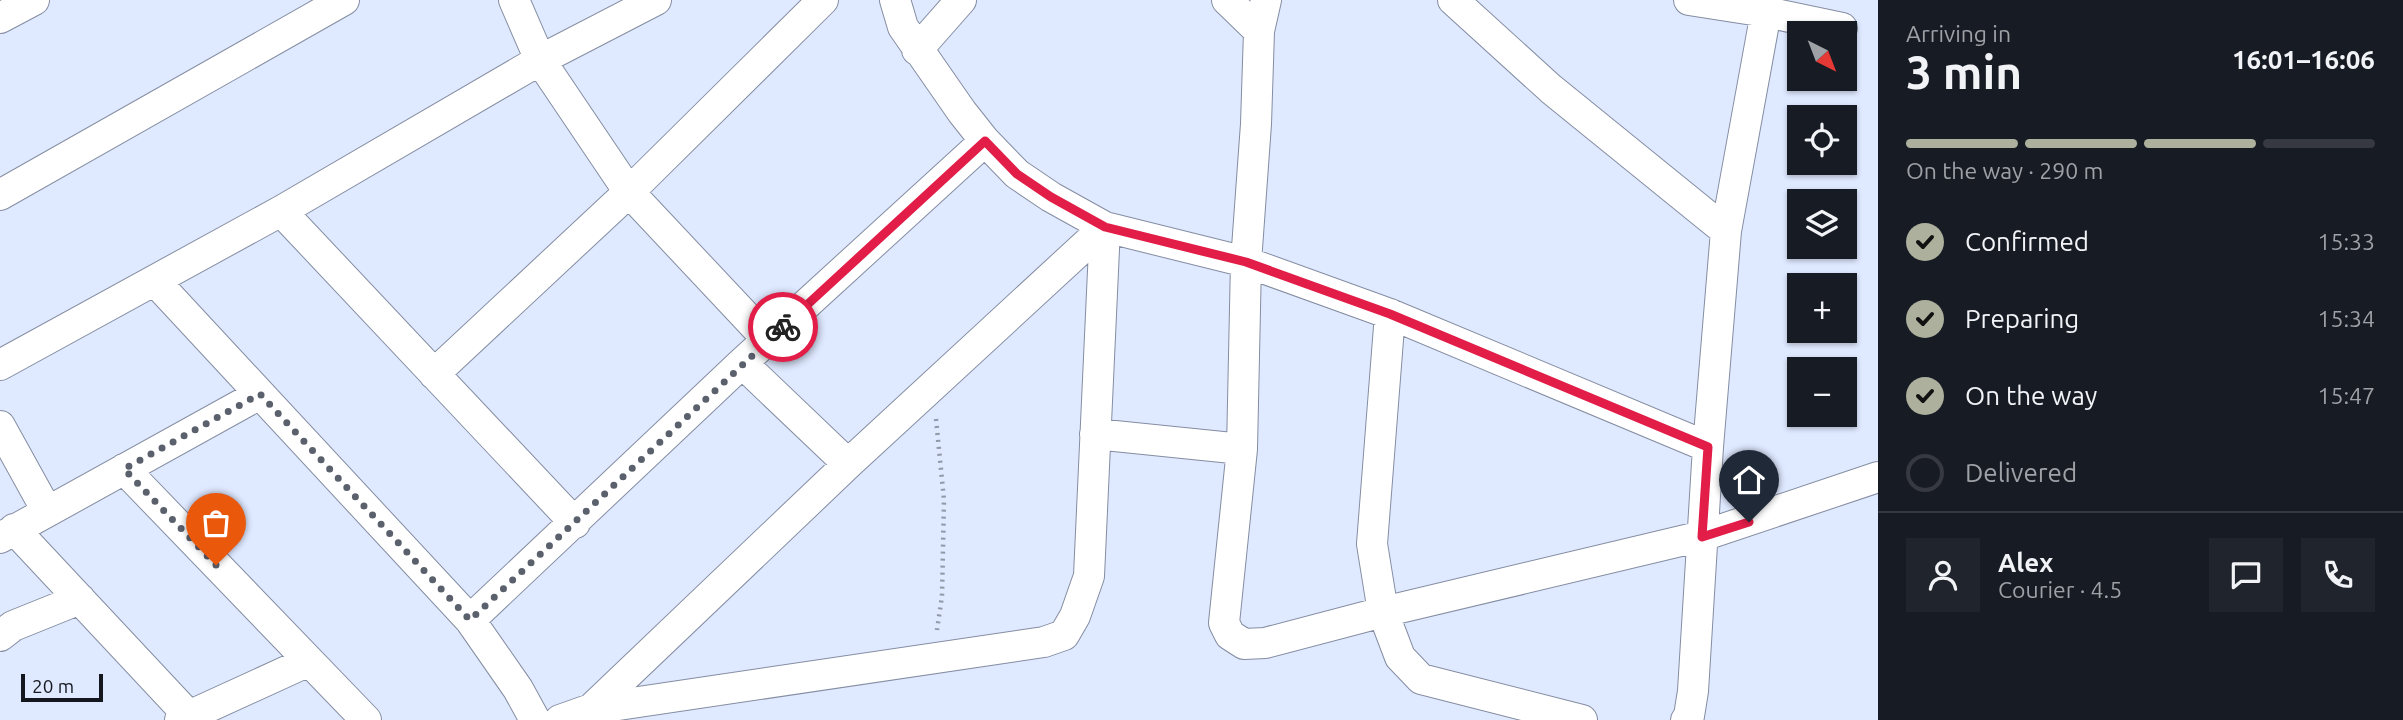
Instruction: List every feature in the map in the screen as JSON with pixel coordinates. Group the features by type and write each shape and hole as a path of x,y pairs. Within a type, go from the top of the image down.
{"street":[{"path":"0,18 34,0"},
{"path":"0,195 344,0"},
{"path":"514,0 540,60 629,192 768,340"},
{"path":"0,365 281,211 540,60 656,0"},
{"path":"435,374 629,192 823,0"},
{"path":"895,0 903,27 917,50 985,141 1017,174 1051,197 1105,227 1246,262 1390,314 1708,447"},
{"path":"917,50 961,0"},
{"path":"1227,0 1259,31"},
{"path":"1266,0 1259,31 1256,124 1246,262 1242,449 1224,623 1230,635 1244,643 1265,643 1383,612 1702,537 1878,477"},
{"path":"1453,0 1551,89 1726,231"},
{"path":"1689,0 1766,6 1818,21"},
{"path":"1686,720 1693,691 1708,447 1726,231 1766,6"},
{"path":"470,620 741,363 985,141"},
{"path":"281,211 575,523"},
{"path":"592,709 849,464 1105,227"},
{"path":"560,720 592,709 1044,642 1064,635 1076,616 1089,576 1105,227"},
{"path":"155,281 470,620 519,689 535,720"},
{"path":"1390,314 1372,544 1383,612 1400,657 1421,679 1582,720"},
{"path":"741,363 849,464"},
{"path":"260,394 7,533 80,599 185,718 309,661"},
{"path":"0,426 47,510"},
{"path":"1095,434 1242,449"},
{"path":"124,469 366,720"},
{"path":"0,636 13,626 80,599"}],"path":[{"path":"932,387 944,500 942,596 934,658"}],"way so far":[{"path":"216,565 124,469 260,394 470,620 741,363 783,327"}],"route":[{"path":"783,327 985,141 1017,174 1051,197 1105,227 1246,262 1390,314 1708,447 1702,537 1749,522"}]}
